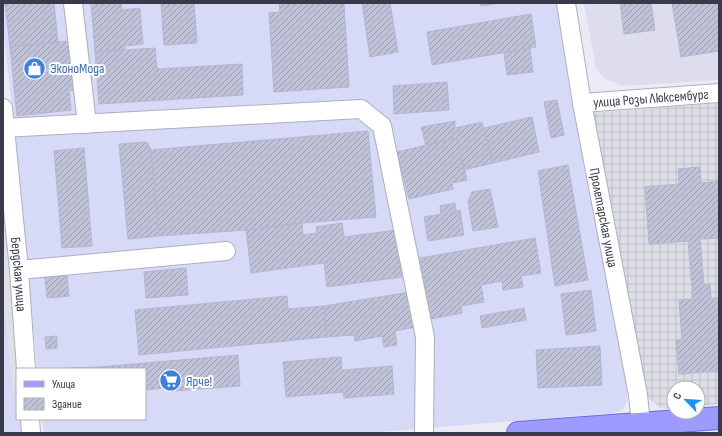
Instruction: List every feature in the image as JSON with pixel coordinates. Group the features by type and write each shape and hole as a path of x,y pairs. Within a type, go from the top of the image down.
{"main road":[{"path":"518,433 642,429 719,418"}],"street":[{"path":"72,3 87,124"},
{"name":"Пролетарская улица","path":"566,3 582,103 637,387 642,429"},
{"name":"улица Розы Люксембург","path":"582,103 719,93"},
{"name":"Бердская улица","path":"3,108 19,270 26,368"},
{"path":"4,128 361,110 382,126 425,337 424,433"},
{"path":"19,270 226,251"},
{"path":"30,420 31,433"}],"shaded area":[{"path":"3,3 560,3 628,385 627,402 622,410 613,413 367,433 44,433 42,420 146,420 146,368 37,368 14,125 3,27"},
{"path":"584,3 719,3 719,80 624,86 605,79 596,68"},
{"path":"719,103 719,404 706,405 706,380 666,380 666,409 662,409 647,397 591,113"},
{"path":"3,165 17,368 16,391 13,391 3,286"},
{"path":"3,286 13,391 16,391 16,420 26,420 24,433 3,433"}],"building":[{"path":"5,3 54,3 58,42 10,47"},
{"path":"91,3 121,3 122,10 140,8 143,44 125,46 125,49 95,52"},
{"path":"161,3 194,3 197,43 164,45"},
{"path":"279,3 344,4 349,87 274,92 269,13 280,12"},
{"path":"362,3 390,3 398,52 370,57"},
{"path":"481,3 500,3 481,6"},
{"path":"620,3 651,3 655,30 624,34"},
{"path":"672,3 719,3 719,51 681,57"},
{"path":"531,14 536,47 432,65 427,32"},
{"path":"70,41 75,90 69,91 71,110 17,116 10,47"},
{"path":"155,48 157,69 242,64 243,95 99,104 95,52"},
{"path":"530,48 533,72 507,75 504,53"},
{"path":"447,82 449,110 394,114 393,86"},
{"path":"557,100 564,135 551,138 544,102"},
{"path":"532,117 539,152 493,163 484,128"},
{"path":"455,121 455,128 482,122 493,163 464,170 457,138 426,145 421,127"},
{"path":"368,131 376,217 302,223 246,230 159,236 151,150"},
{"path":"457,138 467,180 452,183 453,189 409,199 397,152"},
{"path":"147,142 151,150 159,236 128,239 119,144"},
{"path":"84,148 92,246 62,248 54,151"},
{"path":"568,165 588,280 555,286 538,171"},
{"path":"700,167 701,183 719,181 719,238 700,239 704,285 710,284 711,298 719,298 719,371 679,374 676,340 682,340 679,300 693,299 688,241 649,244 645,187 679,184 678,169"},
{"path":"490,189 498,227 473,231 468,202 472,192"},
{"path":"455,203 456,211 460,210 464,235 428,241 424,217 441,214 440,206"},
{"path":"302,223 303,235 317,233 316,227 342,223 344,237 396,230 402,277 327,287 324,263 251,273 246,230"},
{"path":"535,238 541,273 521,276 523,287 503,290 502,281 481,285 484,302 461,306 462,313 431,319 420,258"},
{"path":"186,268 188,295 146,298 144,272"},
{"path":"67,275 69,296 47,298 45,277"},
{"path":"591,290 596,331 566,335 561,294"},
{"path":"410,292 416,327 395,331 397,345 384,347 382,336 355,341 354,335 327,337 324,306"},
{"path":"287,296 288,309 324,306 327,337 139,355 135,310"},
{"path":"524,308 526,320 482,328 480,316"},
{"path":"57,336 57,348 46,349 45,337"},
{"path":"600,346 602,385 538,388 536,350"},
{"path":"238,355 240,386 172,391 172,387 146,390 146,368 99,367"},
{"path":"341,357 342,370 392,366 394,394 344,398 343,392 286,397 283,362"},
{"path":"99,367 99,368 65,368"}],"place":[{"name":"ЭконоМода","path":"34,68"},
{"name":"Ярче!","path":"171,381"}]}
